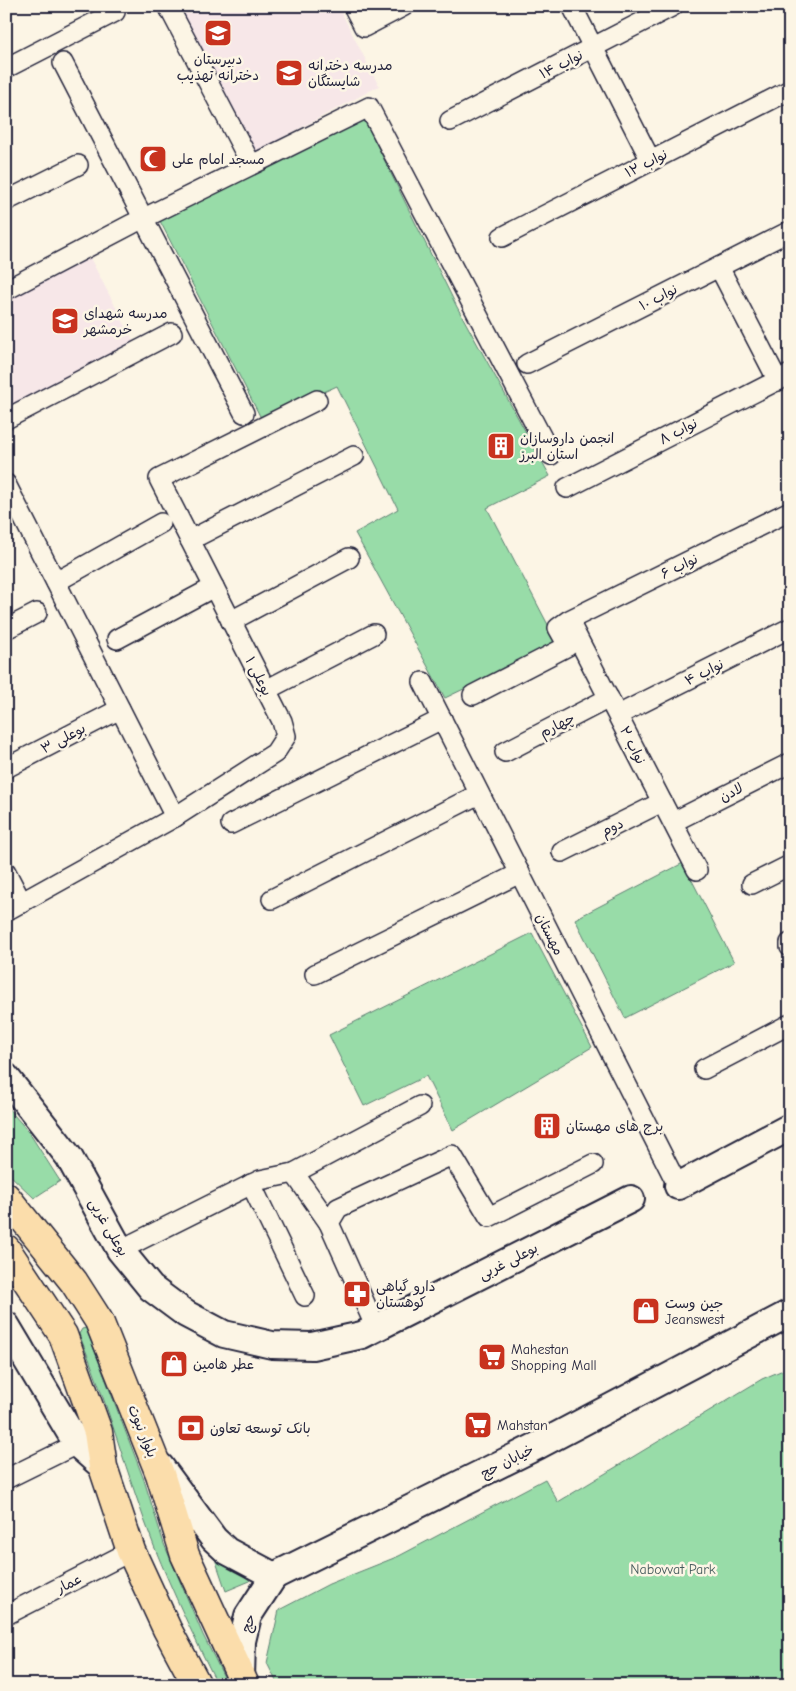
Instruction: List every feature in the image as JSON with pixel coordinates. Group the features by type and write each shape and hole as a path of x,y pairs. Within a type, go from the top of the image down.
{"main road":[{"name":"بلوار نبوت","path":"6,1197 74,1282 99,1321 152,1454 185,1555 243,1681"},
{"path":"6,1250 62,1336 98,1432 103,1467 131,1551 167,1629 197,1685"},
{"path":"42,1303 51,1310 65,1308 72,1304 75,1294 74,1282"},
{"path":"62,1336 65,1324 74,1315 87,1314 99,1321"}],"street":[{"path":"168,6 251,164"},
{"path":"353,6 364,27 404,6"},
{"path":"572,6 651,161"},
{"name":"نواب ۱۴","path":"450,121 673,6"},
{"path":"6,68 115,12"},
{"path":"63,63 244,413"},
{"name":"نواب ۱۲","path":"502,237 790,90"},
{"path":"6,290 144,218 368,107 550,456"},
{"path":"6,201 78,165"},
{"name":"نواب ۱۰","path":"527,364 790,231"},
{"path":"719,267 784,378"},
{"path":"6,419 172,333"},
{"name":"نواب ۸","path":"567,488 784,378"},
{"name":"بوعلی ۱","path":"14,907 174,817 275,753 286,736 282,721 159,479 316,400"},
{"path":"190,540 354,456"},
{"path":"7,486 174,817"},
{"name":"نواب ۶","path":"569,620 790,511"},
{"path":"56,582 161,523"},
{"path":"231,621 349,558"},
{"path":"117,639 214,587"},
{"path":"6,629 37,613"},
{"path":"473,695 568,646 558,628 569,620"},
{"name":"نواب ۲","path":"569,620 697,870"},
{"name":"نواب ۴","path":"613,707 790,628"},
{"path":"266,690 374,634"},
{"name":"مهستان","path":"423,682 678,1186"},
{"name":"چهارم","path":"505,752 613,707"},
{"name":"بوعلی ۳","path":"6,768 120,709"},
{"path":"231,824 442,719"},
{"name":"لادن","path":"673,822 790,763"},
{"path":"272,899 479,794"},
{"name":"دوم","path":"562,852 662,802"},
{"path":"752,884 790,865"},
{"path":"6,872 14,907"},
{"path":"315,974 520,873"},
{"path":"704,1069 790,1024"},
{"name":"بوعلی غربی","path":"6,1078 69,1157 120,1250 151,1288 186,1314 224,1334 272,1345 312,1346 362,1335 631,1199"},
{"path":"120,1250 250,1184 294,1173 420,1106"},
{"path":"678,1186 790,1126"},
{"path":"329,1223 338,1208 452,1155 489,1217 594,1164"},
{"path":"294,1173 329,1223 376,1328"},
{"path":"250,1184 305,1296"},
{"name":"خیابان حج","path":"274,1576 539,1445 790,1313"},
{"path":"6,1325 77,1444 103,1467"},
{"path":"6,1479 77,1444"},
{"path":"152,1454 214,1539 227,1551 274,1576"},
{"name":"عمار","path":"6,1615 131,1551"},
{"name":"حج","path":"243,1681 242,1641 248,1616 274,1576"}],"shaded area":[{"name":"مدرسه دخترانه شایستگان","path":"173,6 338,6 379,86 250,155"},
{"name":"مدرسه شهدای خرمشهر","path":"89,256 135,344 6,410 6,298"}],"green space":[{"path":"364,119 457,307 550,476 487,508 558,644 445,698 355,533 398,509 337,386 262,420 160,221"},
{"path":"683,863 734,962 625,1018 575,919"},
{"path":"532,933 592,1047 453,1130 426,1076 364,1106 329,1035"},
{"path":"6,1106 28,1131 60,1181 34,1198 6,1171"},
{"path":"86,1328 144,1480 164,1544 203,1635 228,1685 218,1685 184,1616 154,1546 99,1386 79,1334 82,1329"},
{"name":"Nabovvat Park","path":"790,1367 790,1685 278,1685 267,1663 279,1610 329,1584 399,1556 545,1479 558,1502 762,1379"},
{"path":"210,1544 250,1581 226,1591"}],"place":[{"name":"دبیرستان دخترانه تهذیب","path":"218,33"},
{"name":"مدرسه دخترانه شایستگان","path":"289,73"},
{"name":"مسجد امام علی","path":"153,159"},
{"name":"مدرسه شهدای خرمشهر","path":"65,321"},
{"name":"انجمن داروسازان استان البرز","path":"501,446"},
{"name":"برج های مهستان","path":"547,1126"},
{"name":"دارو گیاهی کوهستان","path":"357,1294"},
{"name":"جین وست Jeanswest","path":"646,1311"},
{"name":"Mahestan Shopping Mall","path":"492,1357"},
{"name":"عطر هامین","path":"174,1364"},
{"name":"Mahstan","path":"478,1425"},
{"name":"بانک توسعه تعاون","path":"191,1428"}]}
